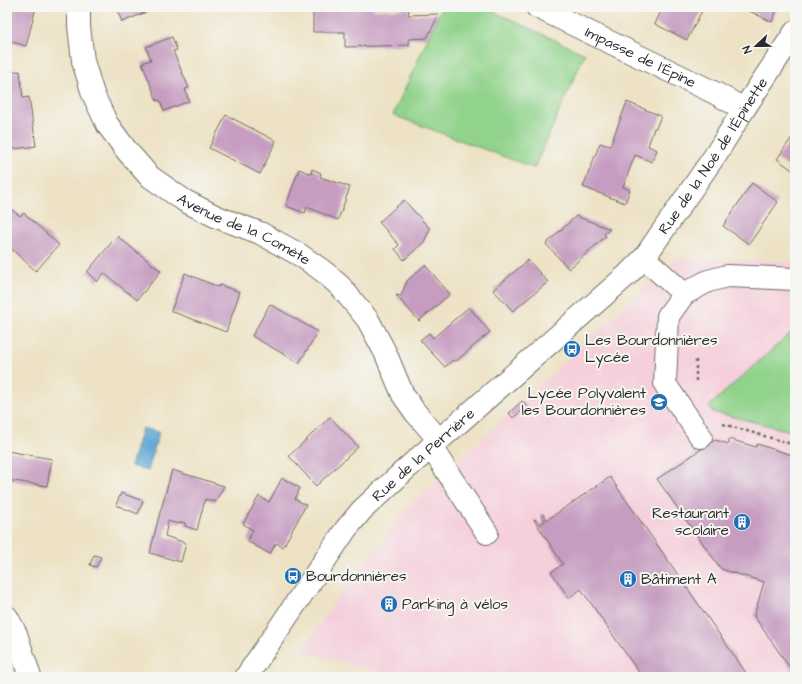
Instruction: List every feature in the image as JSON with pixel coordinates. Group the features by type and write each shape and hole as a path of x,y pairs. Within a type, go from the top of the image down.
{"street":[{"name":"Avenue de la Comète","path":"79,7 79,26 83,61 93,94 107,124 127,151 149,176 185,201 217,217 260,233 300,255 323,271 341,287 368,320 385,352 403,395 435,443 486,532"},
{"name":"Impasse de l'Épine","path":"537,7 716,93 744,109"},
{"name":"Rue de la Noé de l'Épinette","path":"626,276 644,258 716,154 744,109 788,55 795,32"},
{"path":"644,258 684,294"},
{"name":"Rue de la Perrière","path":"250,670 346,529 362,510 435,443 626,276"},
{"path":"701,437 665,384 668,316 684,294 708,281 727,276 795,279"},
{"path":"7,617 16,634 15,655 30,677"}],"path":[{"path":"696,360 696,386"},
{"path":"721,424 795,446"}],"shaded area":[{"name":"Lycée Polyvalent les Bourdonnières","path":"677,258 795,262 795,677 396,677 302,651 339,596 408,508"}],"green space":[{"path":"442,7 484,7 585,54 534,168 393,115"},
{"path":"795,329 795,432 713,412 709,406"}],"water":[{"path":"142,428 159,432 148,471 131,466"}],"building":[{"path":"7,7 36,7 26,46 12,42 7,58"},
{"path":"116,7 153,7 154,9 122,22"},
{"path":"313,7 373,7 374,10 409,9 408,15 439,14 427,38 409,39 409,45 345,47 345,32 313,32"},
{"path":"663,7 704,7 687,40 655,24"},
{"path":"741,7 778,7 772,22"},
{"path":"172,37 177,50 173,51 189,88 185,89 189,101 164,111 160,100 157,101 142,63 151,60 146,47"},
{"path":"20,71 23,98 29,97 36,146 7,150 7,72"},
{"path":"627,102 661,116 656,128 654,128 648,146 657,150 652,162 635,155 623,187 630,190 625,203 583,187 600,143 610,146"},
{"path":"226,115 276,141 260,174 209,148"},
{"path":"795,133 795,172 777,159"},
{"path":"299,169 311,174 312,169 321,173 320,177 350,187 338,220 307,207 305,213 286,206"},
{"path":"752,183 778,202 749,244 723,226"},
{"path":"404,200 430,229 424,242 404,260 395,249 399,245 379,222"},
{"path":"7,206 20,216 24,213 59,245 36,271 7,245"},
{"path":"576,216 610,229 604,234 606,236 569,269 546,244"},
{"path":"117,236 161,271 137,300 104,273 97,282 87,272"},
{"path":"528,260 548,282 513,311 493,290"},
{"path":"425,265 450,294 419,321 396,295 401,296 407,281"},
{"path":"185,273 218,287 220,285 240,292 226,332 171,311"},
{"path":"270,304 318,332 299,363 252,336"},
{"path":"469,307 490,332 455,362 453,360 445,367 420,340 429,333 433,338"},
{"path":"522,401 527,407 513,418 509,413"},
{"path":"330,417 358,447 316,486 289,456"},
{"name":"Restaurant scolaire","path":"729,439 756,447 757,444 795,456 795,675 754,616 764,582 721,569 657,479 715,440 729,444"},
{"path":"7,451 52,459 47,486 7,480"},
{"path":"172,470 224,486 215,502 205,499 197,530 185,526 185,523 182,522 178,524 168,521 165,536 186,543 181,562 150,553"},
{"name":"Bâtiment A","path":"610,477 749,677 642,677 581,589 569,598 551,572 563,564 534,520 535,519 540,525 545,521 541,515 543,514 547,520"},
{"path":"282,478 300,488 295,499 306,505 283,547 276,543 270,554 247,541 253,530 243,524 259,496 269,502"},
{"path":"121,493 143,501 138,514 116,505"},
{"path":"94,555 101,557 96,567 90,565"}],"place":[{"name":"Les Bourdonnières Lycée","path":"572,349"},
{"name":"Lycée Polyvalent les Bourdonnières","path":"659,402"},
{"name":"Restaurant scolaire","path":"742,522"},
{"name":"Bourdonnières","path":"293,576"},
{"name":"Bâtiment A","path":"628,579"},
{"name":"Parking à vélos","path":"389,604"}]}
